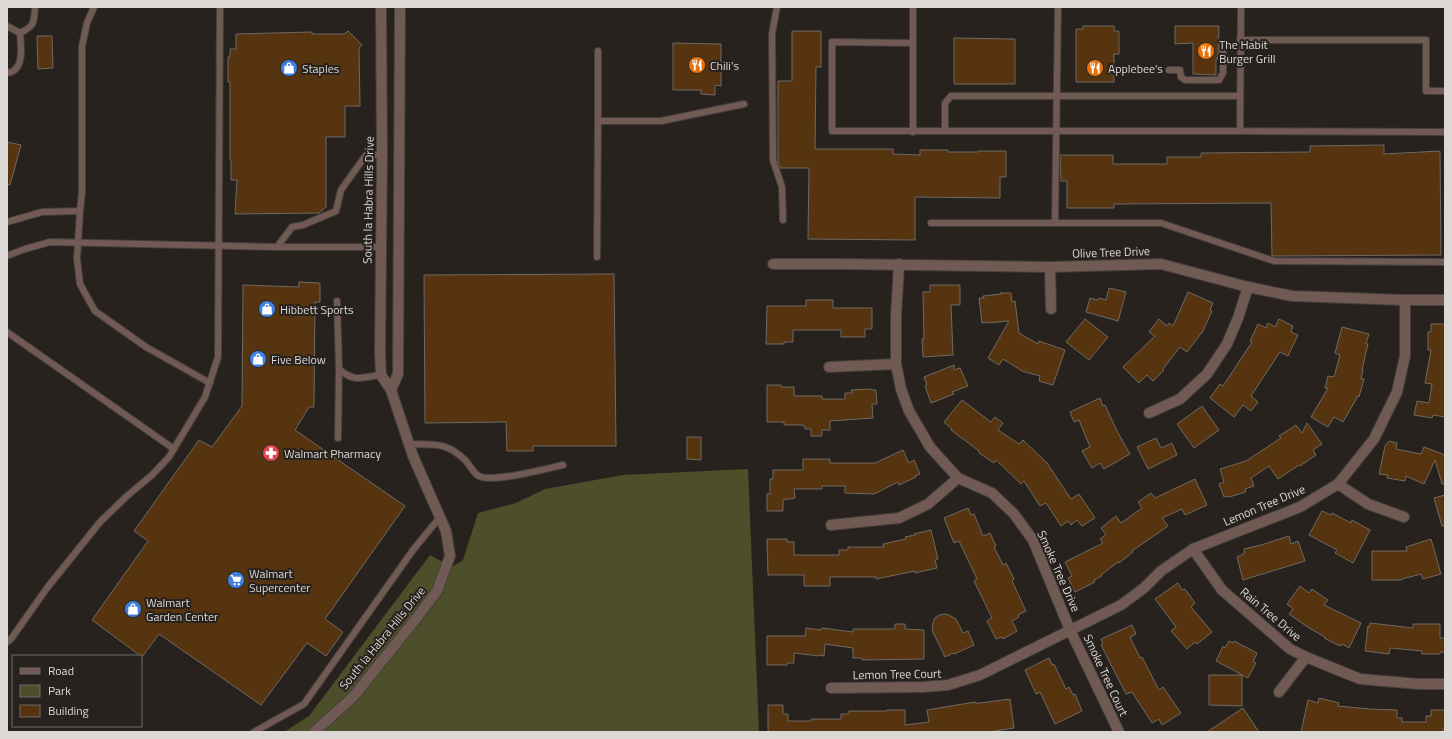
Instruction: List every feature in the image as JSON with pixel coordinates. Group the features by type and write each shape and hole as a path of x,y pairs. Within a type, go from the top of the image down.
{"street":[{"name":"South la Habra Hills Drive","path":"314,732 353,697 410,626 437,591 450,556 446,532 412,456 391,390 381,375 382,7"},
{"path":"391,390 398,374 400,7"},
{"name":"Olive Tree Drive","path":"773,264 899,264 1050,267 1161,264 1248,287 1292,296 1445,300"},
{"name":"Smoke Tree Drive","path":"899,264 896,316 896,364 901,389 909,411 930,447 958,478 992,493 1014,514 1033,540 1070,630"},
{"path":"1050,267 1051,309"},
{"path":"1149,413 1180,398 1207,374 1227,344 1238,318 1248,287"},
{"name":"Lemon Tree Drive","path":"1070,630 1122,606 1144,588 1161,570 1193,549 1300,507 1338,484 1374,439 1397,392 1405,356 1405,300"},
{"path":"829,367 896,364"},
{"path":"831,525 899,518 928,504 958,478"},
{"path":"1338,484 1368,504 1404,517"},
{"name":"Rain Tree Drive","path":"1193,549 1222,590 1290,649 1306,658 1360,679 1419,684 1445,684"},
{"name":"Lemon Tree Court","path":"831,688 923,687 948,685 980,675 1070,630"},
{"name":"Smoke Tree Court","path":"1070,630 1119,732"},
{"path":"1279,692 1306,658"}],"lane":[{"path":"20,33 32,25 35,7"},
{"path":"94,7 87,23 82,46 82,194 77,259 80,284 96,311 146,346 210,383"},
{"path":"7,642 11,639 47,588 100,522 152,475 168,457 205,397 210,383 218,357 220,7"},
{"path":"777,7 772,34 773,160 782,187 783,220"},
{"path":"913,7 913,132"},
{"path":"1055,222 1058,7"},
{"path":"1240,131 1241,7"},
{"path":"7,26 20,33"},
{"path":"7,73 16,70 18,67 20,33"},
{"path":"1169,70 1180,70 1181,77 1185,80 1219,80 1223,74 1223,46 1240,43 1426,40 1426,91 1445,91"},
{"path":"913,43 832,42 832,131 1445,132"},
{"path":"597,257 598,51"},
{"path":"945,131 946,103 951,96 1240,96"},
{"path":"598,121 661,121 744,104"},
{"path":"277,247 292,227 303,225 336,211 342,190 366,155 382,155"},
{"path":"7,222 42,212 80,211"},
{"path":"931,223 1161,223 1274,261 1445,262"},
{"path":"9,255 50,242 219,244 277,247 381,247"},
{"path":"337,301 339,369 338,438"},
{"path":"7,332 174,449"},
{"path":"339,369 345,375 353,378 381,375"},
{"path":"409,444 443,445 450,448 465,460 478,475 484,478 496,478 564,465"},
{"path":"254,732 304,704 413,550 440,517"}],"green space":[{"path":"748,469 759,732 284,732 309,716 430,555 452,567 463,560 478,513 516,503 545,489 623,475"}],"building":[{"name":"Applebee's","path":"1083,26 1114,26 1114,31 1119,31 1119,54 1114,54 1114,82 1076,82 1076,29 1083,29"},
{"name":"The Habit Burger Grill","path":"1175,26 1219,26 1216,75 1193,74 1193,43 1175,44"},
{"path":"348,31 362,45 359,48 360,106 345,106 345,137 326,137 326,207 319,213 235,214 237,180 231,180 230,82 228,82 228,57 230,57 230,49 236,49 236,34 312,32 312,34 344,34"},
{"path":"792,31 821,31 821,67 816,67 815,149 893,149 893,154 920,155 920,150 948,150 948,152 1006,151 1006,177 1000,177 1000,198 915,197 915,240 808,239 809,168 780,168 778,160 778,81 792,81"},
{"path":"37,36 52,36 53,68 38,69"},
{"path":"954,38 1015,39 1015,84 954,84"},
{"name":"Chili's","path":"673,43 721,44 721,86 715,85 715,95 701,94 701,90 673,90"},
{"path":"7,142 21,145 10,185 7,184"},
{"path":"1384,145 1384,154 1440,151 1441,255 1272,256 1271,203 1114,204 1114,208 1067,208 1067,181 1061,181 1060,155 1113,155 1113,164 1167,164 1167,157 1201,157 1201,153 1310,152 1310,146"},
{"path":"614,274 616,446 533,446 533,451 507,451 506,422 425,423 424,275"},
{"name":"Walmart Supercenter","path":"299,282 320,283 320,302 315,302 314,407 309,407 295,430 405,506 325,619 343,632 326,656 307,643 261,705 159,634 142,657 142,655 139,655 92,620 148,541 134,531 199,440 212,447 242,406 243,285 299,287"},
{"path":"930,285 960,285 960,305 951,305 953,355 923,357 923,292 930,292"},
{"path":"1109,288 1126,292 1118,321 1086,312 1090,298 1106,300"},
{"path":"1188,292 1213,303 1210,310 1212,311 1203,331 1187,352 1180,347 1163,369 1164,370 1153,381 1147,375 1139,383 1123,367 1155,336 1149,332 1159,319 1167,326 1169,323 1173,326"},
{"path":"1000,293 1011,293 1012,302 1015,301 1019,333 1038,344 1039,341 1065,350 1053,385 1039,381 1040,376 1022,371 1003,359 999,365 988,358 1009,321 982,323 979,298 984,298 983,296 1001,294"},
{"path":"806,300 833,300 833,308 872,308 872,329 865,329 865,337 841,337 841,330 793,330 793,342 784,342 784,344 766,344 767,306 806,306"},
{"path":"1085,319 1108,337 1089,360 1066,342"},
{"path":"1279,319 1293,326 1291,332 1298,335 1288,356 1280,352 1251,396 1258,402 1251,411 1243,405 1234,417 1210,398 1220,384 1223,386 1252,342 1250,341 1258,324 1266,328 1268,323 1275,327"},
{"path":"1431,324 1445,324 1445,417 1433,415 1432,418 1414,415 1417,401 1429,403 1432,384 1425,383 1431,350 1428,350 1428,332 1431,332"},
{"path":"1342,327 1369,334 1366,344 1368,344 1361,379 1364,379 1359,397 1358,396 1343,422 1334,417 1328,427 1311,417 1328,388 1325,388 1328,376 1334,377 1340,355 1335,353"},
{"path":"954,365 954,370 960,368 968,386 952,392 954,394 931,403 925,386 927,385 924,377"},
{"path":"767,385 794,387 794,396 822,396 822,399 845,399 845,393 852,393 851,390 871,389 876,390 877,404 872,404 873,418 830,421 830,430 822,430 822,436 811,436 811,429 805,429 805,426 803,425 784,425 784,422 767,422"},
{"path":"1100,398 1130,454 1104,469 1100,463 1092,468 1082,451 1090,447 1079,420 1074,422 1070,412"},
{"path":"962,400 991,422 995,417 1003,423 998,430 1019,444 1023,440 1047,463 1071,499 1079,494 1095,518 1082,526 1077,520 1071,525 1068,521 1061,526 1046,503 1040,506 1024,481 1021,484 996,460 994,463 979,453 979,451 951,430 952,429 944,422"},
{"path":"1202,406 1219,430 1194,448 1177,424"},
{"path":"1307,423 1322,444 1313,450 1316,455 1278,479 1269,466 1251,478 1254,486 1245,489 1246,492 1224,497 1219,484 1224,482 1220,469 1246,461 1281,438 1279,436 1296,425 1302,433"},
{"path":"687,437 701,437 701,460 687,459"},
{"path":"1156,438 1161,448 1172,443 1177,455 1148,469 1137,447"},
{"path":"1389,441 1397,443 1396,449 1421,454 1424,447 1445,455 1445,484 1442,484 1435,460 1424,484 1406,476 1405,481 1387,478 1388,475 1379,474 1385,446"},
{"path":"903,450 909,463 914,460 920,474 899,485 898,482 874,494 845,493 845,486 822,486 822,489 794,489 795,498 783,500 783,511 767,511 767,494 770,494 770,479 773,479 773,470 803,470 803,459 830,459 830,463 875,463"},
{"path":"1195,479 1207,505 1185,515 1182,509 1162,518 1168,526 1132,551 1133,552 1119,563 1118,562 1101,575 1102,576 1094,580 1095,582 1075,592 1068,578 1072,576 1065,562 1103,543 1100,539 1106,535 1101,528 1116,516 1121,523 1142,508 1138,502 1151,493 1155,498"},
{"path":"1445,495 1445,526 1442,526 1434,498"},
{"path":"968,508 971,515 974,514 983,536 990,533 996,546 994,547 1003,565 1006,563 1014,579 1012,581 1026,611 1018,615 1019,617 1012,621 1017,631 1003,639 1002,637 996,639 987,621 992,618 974,581 977,579 959,541 954,543 944,518"},
{"path":"1322,511 1331,515 1332,513 1351,523 1352,520 1370,530 1353,563 1335,553 1337,550 1309,535"},
{"path":"931,530 938,559 935,560 937,568 876,579 876,577 830,577 830,586 804,586 804,575 768,575 767,539 787,539 787,542 794,542 794,555 839,555 839,550 848,550 848,547 884,547 883,544 906,539 905,537"},
{"path":"1289,536 1291,544 1298,541 1305,561 1243,580 1237,557 1245,553 1244,549"},
{"path":"1431,539 1441,574 1423,579 1421,574 1402,580 1372,580 1372,551 1407,551 1406,547"},
{"path":"1178,583 1182,590 1185,589 1195,603 1191,607 1212,632 1197,644 1195,642 1187,649 1171,631 1176,627 1155,599"},
{"path":"1300,586 1309,593 1312,589 1328,600 1324,605 1361,623 1349,648 1342,644 1340,646 1324,638 1325,637 1289,614 1293,609 1287,604"},
{"path":"945,614 956,619 963,633 968,631 974,645 945,657 932,630 935,618 939,615"},
{"path":"1370,623 1413,628 1413,624 1440,624 1440,638 1445,638 1445,652 1440,652 1440,654 1422,654 1422,651 1390,648 1389,654 1365,651 1368,626 1369,627"},
{"path":"895,624 905,624 905,629 924,630 924,659 862,660 862,658 853,658 853,648 825,644 824,656 794,653 794,663 787,663 787,665 767,665 767,636 805,636 806,628 821,630 822,628 853,632 853,629 895,629"},
{"path":"1132,625 1136,634 1130,637 1140,658 1142,657 1159,690 1163,687 1181,713 1162,725 1159,719 1152,723 1132,692 1126,694 1101,645 1103,644 1101,639"},
{"path":"1229,641 1233,643 1234,641 1257,653 1253,662 1256,663 1248,678 1216,661 1223,646 1225,648"},
{"path":"1049,658 1052,665 1054,664 1066,689 1069,687 1073,695 1075,694 1082,711 1055,724 1040,692 1036,694 1025,670"},
{"path":"1209,675 1242,675 1242,706 1209,705"},
{"path":"1319,698 1339,703 1338,706 1397,710 1397,718 1402,718 1402,722 1426,722 1426,716 1431,716 1431,710 1445,710 1445,728 1443,728 1443,732 1301,732 1308,700 1318,703"},
{"path":"1010,699 1014,728 989,732 768,732 768,705 783,705 783,714 788,714 788,721 841,719 841,714 849,714 849,711 905,710 905,725 929,722 927,710 975,702 980,703"},
{"path":"1243,708 1259,732 1207,732"}],"place":[{"name":"The Habit Burger Grill","path":"1206,51"},
{"name":"Chili's","path":"697,65"},
{"name":"Staples","path":"289,68"},
{"name":"Applebee's","path":"1095,68"},
{"name":"Hibbett Sports","path":"267,309"},
{"name":"Five Below","path":"258,359"},
{"name":"Walmart Pharmacy","path":"271,453"},
{"name":"Walmart Supercenter","path":"236,580"},
{"name":"Walmart Garden Center","path":"133,609"}]}
